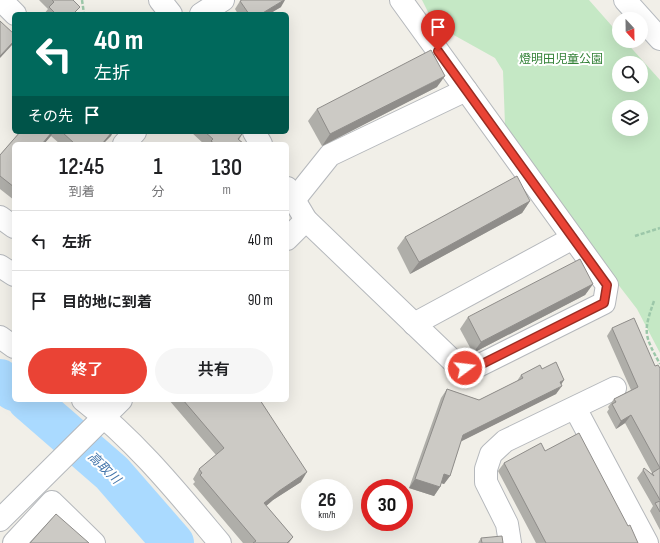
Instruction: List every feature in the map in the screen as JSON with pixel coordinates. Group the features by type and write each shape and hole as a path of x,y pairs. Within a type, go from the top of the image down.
{"street":[{"path":"1,0 14,12"},
{"path":"160,0 169,12"},
{"path":"204,12 223,0"},
{"path":"401,0 607,285 604,303 476,367 465,368 456,364 306,220 290,194 330,155 466,90"},
{"path":"625,0 660,39"},
{"path":"126,142 133,134"},
{"path":"0,217 12,226"},
{"path":"289,237 306,220"},
{"path":"414,324 573,238"},
{"path":"0,266 12,274"},
{"path":"0,337 12,346"},
{"path":"510,543 507,524 486,482 486,470 491,454 505,441 615,388"},
{"path":"85,402 101,420 142,452 220,543"},
{"path":"0,520 119,402"},
{"path":"574,408 647,543"},
{"path":"14,543 52,502 94,543"}],"path":[{"path":"82,0 84,12"},
{"path":"635,236 660,228"},
{"path":"654,300 647,320 647,339 660,364"}],"green space":[{"name":"燈明田児童公園","path":"422,0 589,0 612,26 612,48 631,48 638,56 612,56 612,92 648,92 648,67 660,80 660,353 637,309 514,149 505,125 503,71 495,58 434,24"}],"building":[{"path":"52,0 73,0 80,7 75,12 54,12 49,7 54,2"},
{"path":"284,0 264,12 248,12 240,1"},
{"path":"0,21 12,32 12,43 0,56"},
{"path":"431,50 445,76 330,134 317,109"},
{"path":"18,134 50,134 44,142 12,142 12,185 0,176 0,155"},
{"path":"64,134 110,134 104,142 73,142"},
{"path":"207,134 242,134 238,139 242,142 212,142 211,141 213,139"},
{"path":"517,176 530,201 419,262 405,237"},
{"path":"580,259 593,284 481,342 468,317"},
{"path":"634,318 655,366 658,365 660,368 660,468 631,415 621,421 612,404 616,402 614,399 638,387 612,328"},
{"path":"556,362 564,380 560,382 562,386 463,435 450,476 444,474 440,487 415,479 447,389 479,400 523,378 521,375 540,365 542,369"},
{"path":"185,402 261,402 307,472 264,503 293,537 287,543 253,543 256,541 200,475 202,473 199,469 224,448"},
{"path":"579,433 628,526 630,525 638,543 546,543 504,463 541,443 545,451"},
{"path":"644,468 654,476 652,473 660,468 660,500 643,470"},
{"path":"660,501 660,512 655,503"},
{"path":"56,514 89,543 30,543"},
{"path":"502,536 503,543 482,543 481,538"}],"waterway":[{"name":"高取川","path":"0,380 12,389"},
{"name":"高取川","path":"30,402 112,473 173,543"}],"route":[{"path":"438,51 607,285 604,303 476,367 465,368"}]}
